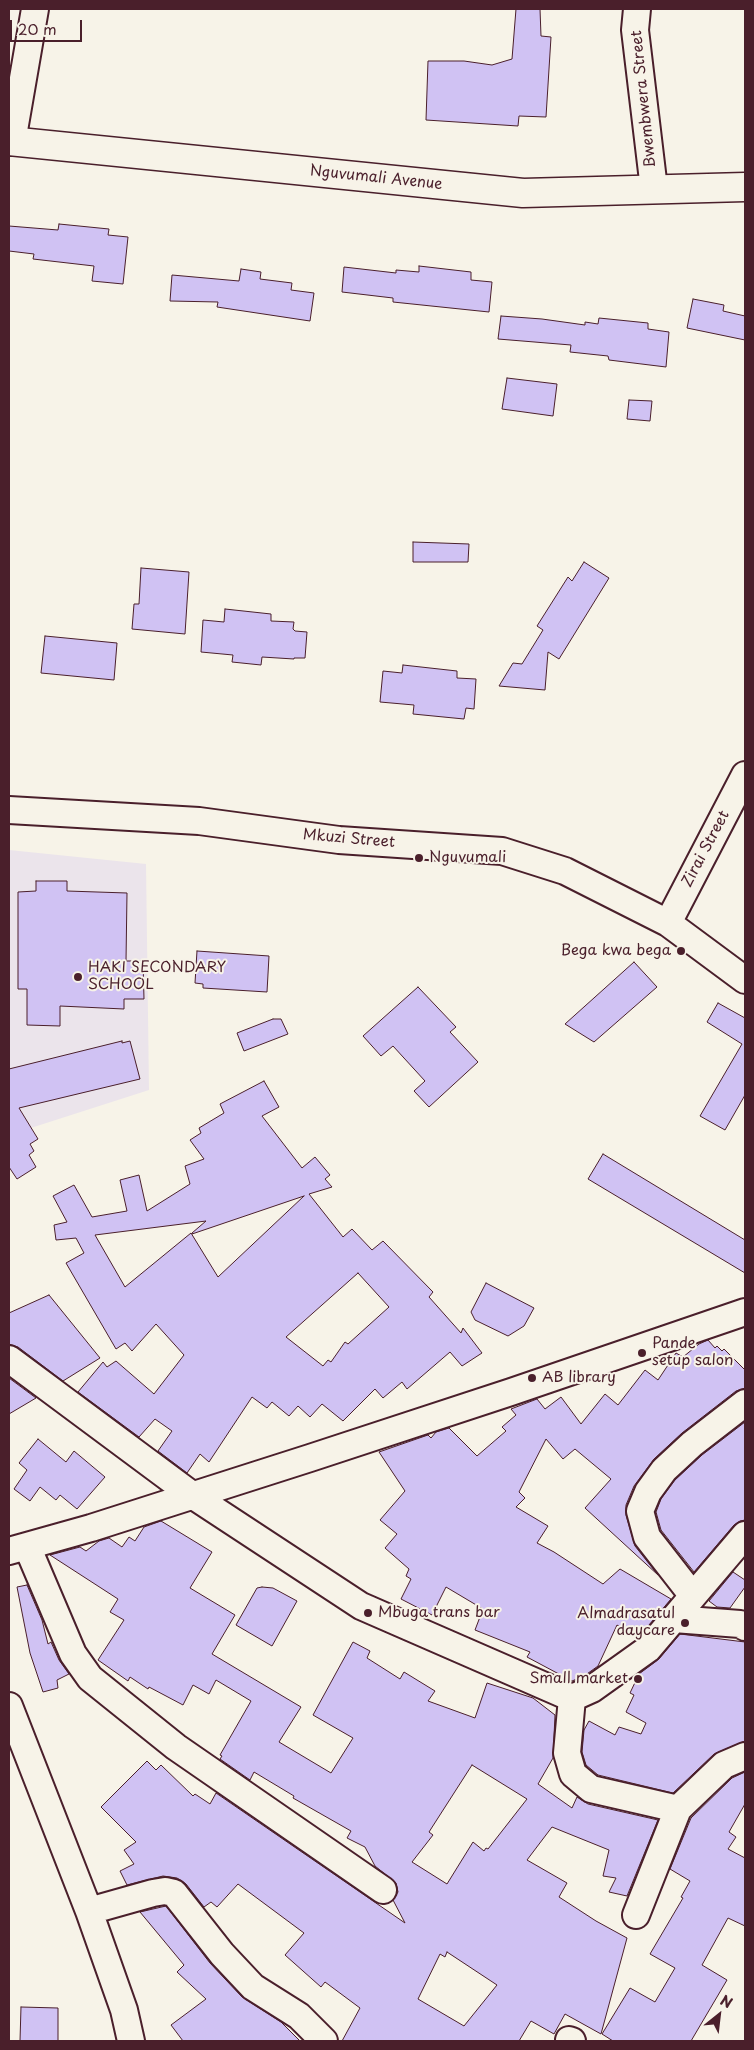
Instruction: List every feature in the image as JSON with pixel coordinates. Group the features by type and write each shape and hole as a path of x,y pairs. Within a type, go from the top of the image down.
{"street":[{"path":"10,141 35,9"},
{"name":"Bwembwera Street","path":"637,9 635,30 654,189"},
{"name":"Nguvumali Avenue","path":"10,141 523,193 745,187"},
{"name":"Zirai Street","path":"668,923 745,775"},
{"name":"Mkuzi Street","path":"9,810 199,822 338,840 502,851 565,871 668,923 745,980"},
{"path":"383,1890 176,1748 90,1678 74,1654 18,1548 91,1528 192,1496 521,1389 745,1312"},
{"path":"9,1359 192,1496 361,1606 572,1698 592,1689 648,1649 745,1535"},
{"path":"693,1596 647,1537 640,1511 648,1492 664,1470 692,1444 745,1405"},
{"path":"674,1619 740,1624 745,1627"},
{"path":"572,1698 567,1753 573,1774 591,1789 678,1809"},
{"path":"9,1706 89,1912 124,2010 131,2041"},
{"path":"636,1915 678,1809 724,1764 745,1756"},
{"path":"89,1912 165,1891 174,1893 222,1954 253,1987 299,2016 324,2041"}],"shaded area":[{"name":"HAKI SECONDARY SCHOOL","path":"9,850 146,864 149,1090 9,1135"}],"building":[{"path":"516,9 540,9 541,36 551,37 546,117 519,116 518,126 426,120 428,61 464,61 492,65 512,59"},
{"path":"59,224 109,229 108,235 128,237 123,284 92,281 94,266 33,259 34,254 9,251 9,226 58,230"},
{"path":"419,266 471,272 471,280 492,282 489,312 393,302 393,298 342,292 344,267 396,273 396,270 419,272"},
{"path":"241,269 261,272 260,279 292,283 291,290 314,293 310,321 217,307 218,302 170,301 172,275 239,281"},
{"path":"693,299 724,305 723,311 745,316 745,340 687,328"},
{"path":"501,316 585,325 585,322 598,324 599,318 648,323 648,329 669,332 666,367 609,360 608,356 570,352 571,345 498,339"},
{"path":"507,378 557,384 553,416 502,409"},
{"path":"629,400 652,401 650,421 627,419"},
{"path":"413,542 469,544 468,562 413,562"},
{"path":"584,562 609,578 559,659 548,652 545,690 499,686 513,663 522,664 543,630 537,626 568,577 572,581"},
{"path":"141,568 189,572 185,634 132,629 134,604 139,604"},
{"path":"225,609 271,614 271,621 294,622 293,629 295,631 307,632 305,658 262,657 261,665 232,662 233,655 201,652 203,620 224,622"},
{"path":"45,636 117,643 114,680 41,673"},
{"path":"403,665 457,671 457,678 476,679 474,709 466,708 464,719 413,714 414,705 380,702 383,671 402,673"},
{"path":"36,881 67,881 67,891 127,893 126,961 143,961 144,999 124,999 124,1009 60,1006 60,1026 27,1025 27,989 18,989 18,892 36,891"},
{"path":"197,951 269,956 267,992 203,988 203,984 195,983"},
{"path":"634,962 657,987 594,1042 565,1024"},
{"path":"418,987 456,1027 450,1032 478,1062 429,1107 414,1091 425,1081 393,1046 381,1056 363,1036"},
{"path":"718,1003 745,1018 745,1095 725,1130 700,1116 742,1044 707,1022"},
{"path":"273,1019 281,1019 288,1034 244,1051 237,1033"},
{"path":"122,1041 122,1043 130,1041 140,1079 19,1108 38,1139 30,1144 34,1151 29,1155 36,1167 17,1179 9,1167 9,1069"},
{"path":"264,1081 279,1107 262,1116 302,1168 315,1157 330,1175 325,1179 332,1187 309,1194 343,1237 352,1229 372,1250 383,1241 433,1292 429,1297 461,1333 463,1328 482,1353 462,1366 450,1352 407,1389 402,1382 383,1398 375,1389 343,1421 322,1404 310,1417 298,1406 289,1416 272,1402 267,1408 252,1397 209,1462 200,1454 187,1473 158,1451 172,1431 155,1419 139,1437 78,1392 103,1362 107,1367 116,1361 154,1394 184,1355 156,1324 132,1351 125,1343 116,1349 66,1263 84,1253 76,1238 56,1240 54,1225 67,1222 53,1196 74,1185 92,1217 127,1211 120,1180 139,1175 147,1211 190,1184 185,1166 204,1159 190,1140 201,1133 199,1128 224,1113 220,1104","holes":["304,1196 218,1277 191,1233 125,1287 95,1235 206,1221 192,1234","358,1273 389,1307 348,1344 345,1342 331,1362 328,1360 323,1366 286,1337"]},
{"path":"603,1154 745,1240 745,1273 588,1179"},
{"path":"486,1283 534,1308 524,1326 508,1336 475,1320 471,1312"},
{"path":"49,1295 100,1358 63,1381 18,1347 9,1344 9,1313"},
{"path":"708,1340 715,1348 717,1346 722,1351 724,1349 745,1370 745,1388 736,1391 682,1433 654,1459 634,1486 626,1505 626,1515 635,1546 658,1575 585,1508 611,1479 575,1449 563,1459 546,1439 519,1492 525,1498 516,1507 548,1526 537,1543 603,1584 620,1569 671,1599 638,1638 617,1625 598,1666 584,1676 572,1681 527,1657 530,1652 475,1630 483,1609 446,1587 432,1615 401,1599 411,1579 406,1576 409,1569 385,1548 397,1534 380,1520 405,1491 379,1452 428,1435 431,1438 436,1432 449,1428 477,1456 506,1431 502,1427 516,1415 511,1409 537,1399 545,1409 561,1397 581,1424 605,1394 618,1405 645,1370 658,1380 676,1353 683,1357 699,1344"},
{"path":"9,1378 36,1398 9,1414"},
{"path":"745,1422 745,1520 734,1525 694,1572 661,1530 656,1512 661,1499 675,1480 702,1455"},
{"path":"38,1439 66,1462 74,1451 105,1477 77,1509 60,1495 56,1500 40,1487 30,1501 14,1489 27,1470 19,1463"},
{"path":"161,1521 212,1552 190,1588 235,1615 212,1654 301,1707 279,1742 331,1773 353,1738 313,1715 353,1642 370,1651 367,1658 400,1679 404,1672 435,1691 428,1701 475,1718 487,1683 533,1698 555,1715 553,1758 538,1784 572,1808 577,1797 588,1804 658,1820 627,1896 609,1892 616,1878 603,1876 609,1850 552,1827 527,1860 567,1883 559,1897 627,1938 601,2034 565,2014 554,2034 531,2021 519,2041 342,2041 360,2008 325,1982 321,1987 285,1955 304,1933 238,1884 217,1907 211,1902 204,1907 186,1884 177,1878 163,1876 127,1885 120,1871 134,1864 124,1850 136,1842 101,1807 147,1761 156,1770 161,1765 193,1796 195,1794 210,1804 216,1793 405,1923 393,1900 398,1892 396,1883 375,1866 365,1847 347,1838 351,1831 293,1798 294,1796 254,1772 250,1780 220,1759 222,1756 220,1755 251,1701 216,1680 209,1694 193,1685 183,1705 149,1687 148,1689 130,1677 128,1681 98,1660 124,1620 110,1612 118,1599 50,1555 80,1547 86,1551 99,1541 109,1538 122,1547 129,1537 135,1541 144,1527","holes":["472,1765 527,1799 488,1849 486,1848 484,1851 473,1842 447,1884 412,1862 433,1835 429,1832","447,1952 497,1985 464,2026 418,1999 440,1954 445,1957"]},
{"path":"733,1572 745,1580 745,1587 730,1608 717,1607 709,1601"},
{"path":"27,1585 42,1620 48,1644 51,1642 59,1660 69,1674 57,1680 58,1688 43,1692 30,1653 17,1587"},
{"path":"257,1588 273,1588 297,1601 272,1646 236,1625"},
{"path":"680,1634 745,1642 745,1741 714,1754 673,1793 598,1775 586,1765 582,1752 584,1730 589,1721 615,1735 619,1727 641,1734 646,1723 626,1712 634,1695 630,1693 639,1674 659,1659"},
{"path":"745,1772 745,1804 729,1832 736,1837 728,1849 745,1858 745,1926 728,1918 702,1965 727,1980 691,2041 613,2041 602,2034 630,1988 655,2002 675,1968 650,1954 683,1898 681,1897 690,1881 670,1869 691,1818 732,1778"},
{"path":"166,1906 210,1963 242,1997 281,2022 300,2041 183,2041 171,2025 206,1999 177,1972 184,1965 140,1912"},
{"path":"21,2007 58,2008 58,2041 20,2041"}],"place":[{"name":"Nguvumali","path":"419,858"},
{"name":"Bega kwa bega","path":"681,951"},
{"name":"HAKI SECONDARY SCHOOL","path":"78,977"},
{"name":"Pande setup salon","path":"642,1353"},
{"name":"AB library","path":"532,1378"},
{"name":"Mbuga trans bar","path":"368,1613"},
{"name":"Almadrasatul daycare","path":"685,1623"},
{"name":"Small market","path":"638,1679"}]}
